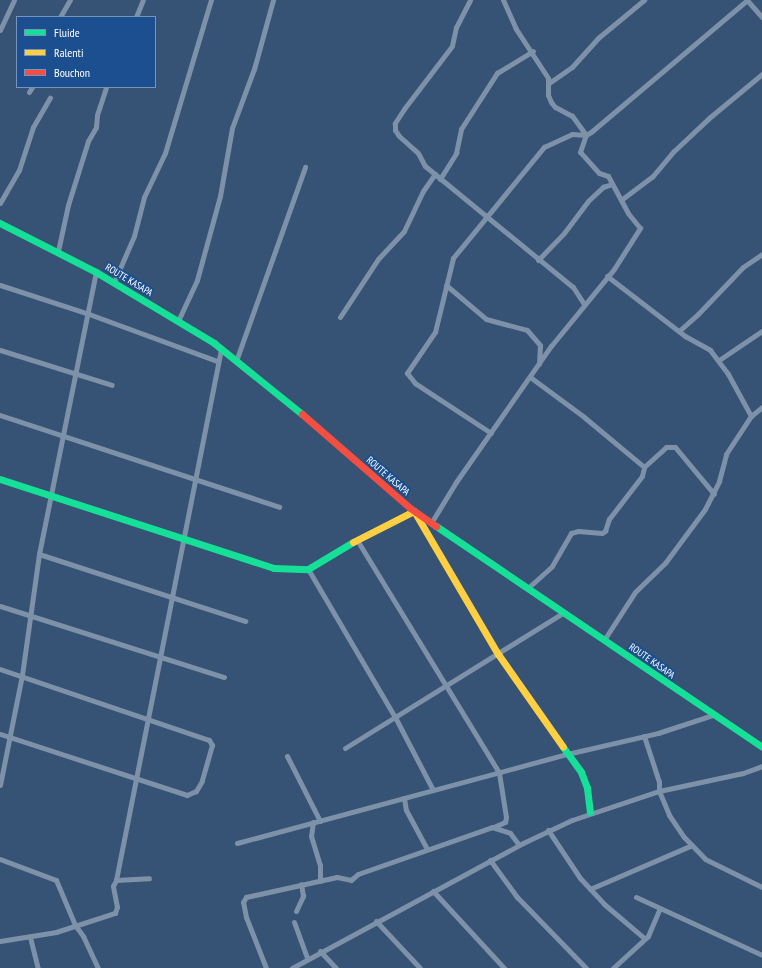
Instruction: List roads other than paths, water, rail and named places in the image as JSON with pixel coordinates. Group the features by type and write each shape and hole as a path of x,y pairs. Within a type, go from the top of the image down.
{"main road":[{"name":"ROUTE KASAPA","path":"0,223 58,250 114,282 221,349 283,397 414,511 529,587 564,613 762,747"},
{"path":"0,479 185,537 274,568 308,570 357,540 414,511 498,654 585,780 590,812"}],"street":[{"path":"0,30 14,0"},
{"path":"61,16 70,0"},
{"path":"136,16 143,0"},
{"path":"114,282 134,236 144,197 164,153 211,0"},
{"path":"178,321 197,280 220,196 232,128 254,69 273,0"},
{"path":"470,0 456,27 452,46 423,82 395,123 399,136 413,147 425,166 487,215 538,260 573,287 584,304"},
{"path":"503,0 516,30 533,51 549,83 548,95 551,102 555,108 572,116 586,135"},
{"path":"549,83 572,67 598,38 644,0"},
{"path":"431,523 456,482 539,364 607,276 640,228 621,200 608,176 599,173 580,152 586,135 747,0 762,17"},
{"path":"440,179 456,153 461,129 483,98 497,73 533,51"},
{"path":"621,200 652,177 674,151 709,118 762,74"},
{"path":"29,92 31,88"},
{"path":"58,250 68,205 88,141 96,127 97,115 106,88"},
{"path":"0,203 19,170 33,127 50,97"},
{"path":"491,433 415,383 407,373 435,332 452,258 544,147 572,134 586,135"},
{"path":"236,361 305,168"},
{"path":"340,317 378,259 404,231 423,191 435,174"},
{"path":"538,260 564,233 588,202 603,187 612,184"},
{"path":"679,331 698,314 743,267 762,254"},
{"path":"0,785 22,675 39,554 89,314 96,272"},
{"path":"607,276 679,331 710,350 719,360 751,416"},
{"path":"0,285 89,314 217,361"},
{"path":"446,285 486,319 527,330 540,345 539,364"},
{"path":"719,360 762,331"},
{"path":"0,941 30,937 75,925 114,913 117,907 113,886 116,880 146,719 185,537 217,361 221,349"},
{"path":"0,350 112,385"},
{"path":"530,378 584,417 644,466"},
{"path":"604,640 635,592 665,563 714,494 726,454 751,416 762,407"},
{"path":"0,415 195,477 279,507"},
{"path":"529,587 552,566 571,533 578,531 602,533 605,531 609,519 642,476 644,466 666,447 675,447 714,494"},
{"path":"266,968 246,917 244,899 265,892 320,880 338,877 351,880 358,874 427,849 494,828 505,822 506,817 499,773 447,685 357,540"},
{"path":"39,554 171,599 245,621"},
{"path":"308,570 395,717 433,790"},
{"path":"0,606 224,677"},
{"path":"345,748 564,613"},
{"path":"0,669 22,675 209,740 212,745 211,755 202,781 192,794 187,795 136,777 0,734"},
{"path":"237,843 567,754 689,725 713,715"},
{"path":"644,736 659,782 659,792 669,815 692,845 705,859 716,866 762,887"},
{"path":"287,756 320,820"},
{"path":"292,968 307,958 548,830 590,812 659,792 743,773 762,766"},
{"path":"404,798 406,810 427,849"},
{"path":"313,822 311,836 320,865 320,880"},
{"path":"494,828 512,834 519,845"},
{"path":"548,830 565,858 590,890 644,938"},
{"path":"590,890 692,845"},
{"path":"0,859 56,880 75,925 83,936 98,968"},
{"path":"490,860 517,897 586,968"},
{"path":"116,880 149,878"},
{"path":"296,911 303,896 301,884"},
{"path":"433,891 504,968"},
{"path":"636,897 762,955"},
{"path":"613,968 644,938 648,936 660,908"},
{"path":"376,921 420,968"},
{"path":"294,922 307,958"},
{"path":"30,937 38,968"},
{"path":"320,951 336,968"}]}
